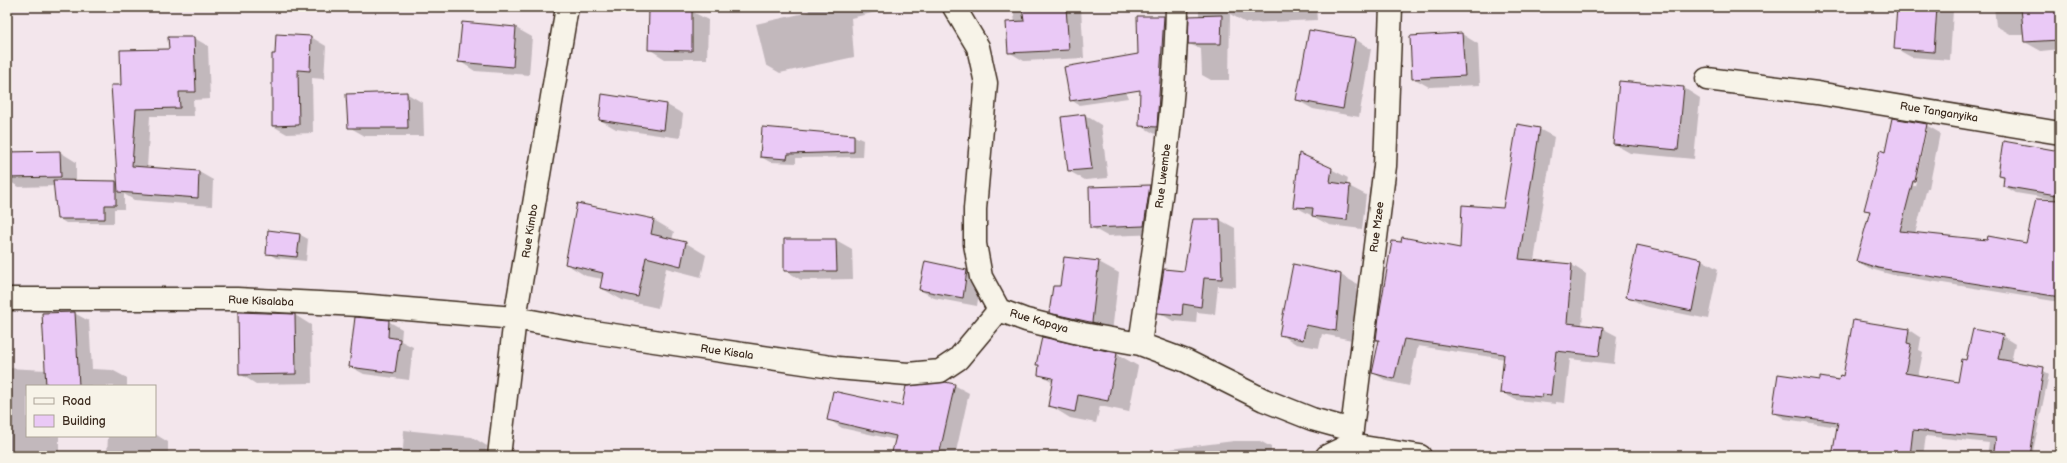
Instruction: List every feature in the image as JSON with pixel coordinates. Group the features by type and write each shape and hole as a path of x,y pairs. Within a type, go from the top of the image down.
{"street":[{"name":"Rue Kimbo","path":"499,456 515,318 567,7"},
{"name":"Rue Kapaya","path":"954,7 978,47 986,83 975,209 974,244 981,277 999,310 1026,320 1082,334 1140,344 1186,361 1264,400 1312,419 1351,437 1420,456"},
{"name":"Rue Lwembe","path":"1140,344 1164,170 1176,61 1177,7"},
{"name":"Rue Mzee","path":"1351,437 1385,166 1391,7"},
{"name":"Rue Tanganyika","path":"1707,79 1817,93 2060,133"},
{"name":"Rue Kisalaba","path":"7,299 237,299 359,305 515,318"},
{"name":"Rue Kisala","path":"515,318 594,332 838,368 908,374 940,372 958,359 999,310"},
{"path":"1327,456 1351,437"}],"building":[{"path":"1022,7 1066,7 1069,50 1008,53 1006,22 1024,21"},
{"path":"1897,7 1937,7 1934,52 1894,49"},
{"path":"2021,7 2060,7 2060,40 2024,42"},
{"path":"649,9 692,10 692,51 648,50"},
{"path":"1222,15 1221,44 1188,44 1189,16"},
{"path":"1137,16 1164,16 1157,127 1139,126 1140,90 1070,101 1064,67 1138,54"},
{"path":"462,22 516,27 513,67 458,62"},
{"path":"1309,30 1355,38 1343,109 1296,100"},
{"path":"1462,33 1465,76 1412,79 1410,36"},
{"path":"276,34 311,36 310,71 298,70 299,125 272,126 272,54 275,54"},
{"path":"168,37 194,37 196,92 179,92 180,108 136,109 132,166 199,171 198,198 118,192 111,85 121,85 120,50 169,49"},
{"path":"1619,81 1684,87 1678,150 1613,144"},
{"path":"407,92 408,128 348,128 346,94"},
{"path":"602,94 667,104 664,130 599,120"},
{"path":"1085,114 1092,169 1068,171 1061,117"},
{"path":"1892,118 1927,124 1915,181 1913,181 1900,231 1987,240 1988,236 2026,243 2036,199 2060,200 2060,297 1878,268 1856,261 1870,211 1864,210 1880,150 1885,152"},
{"path":"1517,124 1540,128 1519,259 1572,264 1567,323 1603,327 1599,356 1556,351 1551,395 1542,394 1542,397 1500,393 1504,354 1404,339 1394,379 1372,373 1379,340 1376,340 1380,309 1392,241 1401,242 1402,237 1460,248 1462,205 1503,208"},
{"path":"762,127 854,135 854,152 788,154 787,159 760,157"},
{"path":"2003,141 2060,151 2056,195 2003,186 2004,176 1998,175"},
{"path":"60,151 61,177 7,178 7,152"},
{"path":"1299,153 1332,168 1330,182 1350,185 1347,220 1312,216 1313,208 1293,207"},
{"path":"53,180 116,181 116,205 105,205 105,219 57,219"},
{"path":"1150,185 1144,226 1090,228 1089,187"},
{"path":"577,203 654,219 651,234 686,242 681,266 646,257 638,297 600,288 603,273 565,264"},
{"path":"1193,219 1220,219 1222,279 1204,278 1201,307 1183,304 1182,315 1157,313 1164,269 1184,271"},
{"path":"268,230 300,234 297,257 266,254"},
{"path":"784,239 836,239 837,271 784,271"},
{"path":"1637,245 1702,259 1692,311 1626,297"},
{"path":"1064,257 1099,261 1092,322 1099,324 1049,313 1053,286 1060,286"},
{"path":"925,261 967,270 963,298 919,290"},
{"path":"1293,264 1341,274 1336,331 1306,325 1303,340 1279,335"},
{"path":"75,312 79,385 46,385 42,313"},
{"path":"238,312 295,314 296,374 239,375"},
{"path":"355,317 389,320 388,337 400,339 395,373 349,367"},
{"path":"1853,320 1909,329 1907,343 1911,344 1905,373 1958,382 1962,359 1966,360 1973,329 2003,335 1998,359 2044,367 2030,456 1993,456 1996,438 1913,430 1910,456 1832,456 1838,422 1772,413 1778,374 1820,380 1820,377 1839,380 1840,375 1843,376"},
{"path":"1042,337 1117,353 1108,401 1078,395 1075,412 1048,406 1053,378 1038,375 1039,365 1036,365"},
{"path":"945,382 955,384 939,456 891,456 896,436 827,420 833,391 902,406 906,386"}]}
